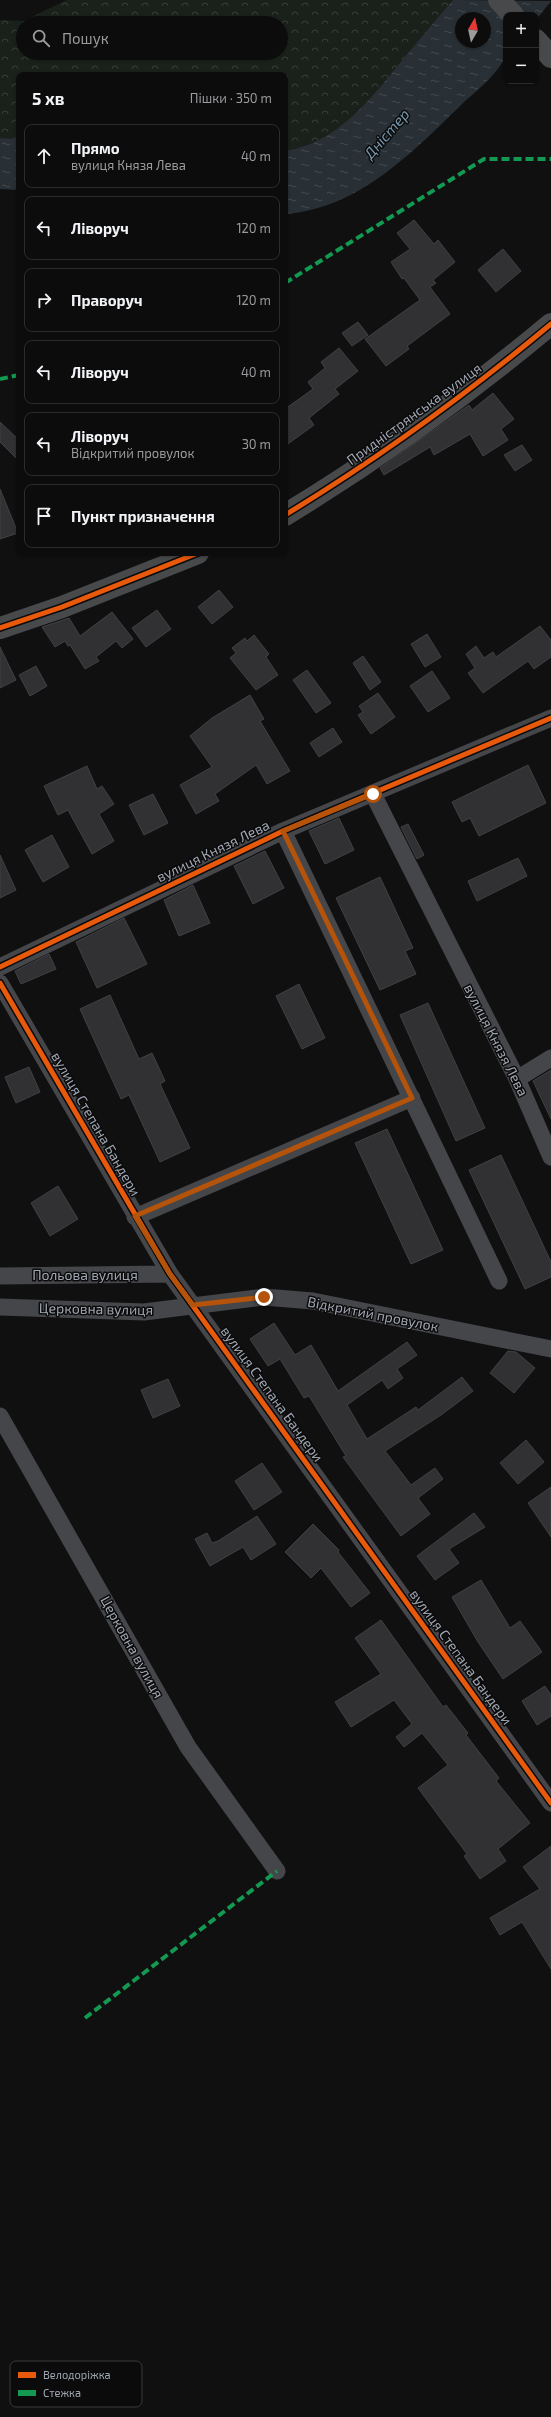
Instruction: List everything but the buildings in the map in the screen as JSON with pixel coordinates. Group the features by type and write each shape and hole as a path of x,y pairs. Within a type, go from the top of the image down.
{"main road":[{"path":"499,0 509,12"},
{"path":"539,43 551,56"},
{"name":"Придністрянська вулиця","path":"288,513 354,472 491,373 551,324"},
{"path":"0,628 62,607 190,556"}],"street":[{"name":"вулиця Князя Лева","path":"0,967 283,831 551,718"},
{"name":"вулиця Князя Лева","path":"373,794 517,1079 551,1157"},
{"path":"283,831 499,1281"},
{"name":"вулиця Степана Бандери","path":"0,983 170,1274 551,1803"},
{"path":"517,1079 551,1058"},
{"path":"135,1216 412,1098"},
{"name":"Польова вулиця","path":"0,1276 170,1274"},
{"name":"Відкритий провулок","path":"193,1305 264,1297 313,1301 551,1349"},
{"name":"Церковна вулиця","path":"0,1307 144,1312 193,1305"},
{"name":"Церковна вулиця","path":"0,1416 188,1747 277,1871"}],"green space":[{"path":"67,0 453,0 366,103 352,116 321,139 288,150 288,72 16,72 16,139 0,138 0,20 16,21 16,60 288,60 288,16 33,16"}],"water":[{"name":"Дністер","path":"453,0 551,1 539,16 539,12 503,12 503,60 497,70 404,159 360,190 337,201 312,210 288,214 288,150 321,139 352,116 366,103"},
{"path":"0,138 16,139 16,190 0,189"}],"marked path":[{"path":"288,281 484,159 551,159"},
{"path":"0,379 16,376"},
{"path":"85,2018 277,1871"}],"cycle path":[{"path":"288,513 354,471 422,424 455,400 551,324"},
{"path":"0,628 62,607 190,556"},
{"path":"0,967 283,831 551,718"},
{"path":"0,983 170,1274 551,1803"}],"route":[{"path":"264,1297 193,1305 170,1274 135,1216 412,1098 283,831 373,794"}]}
